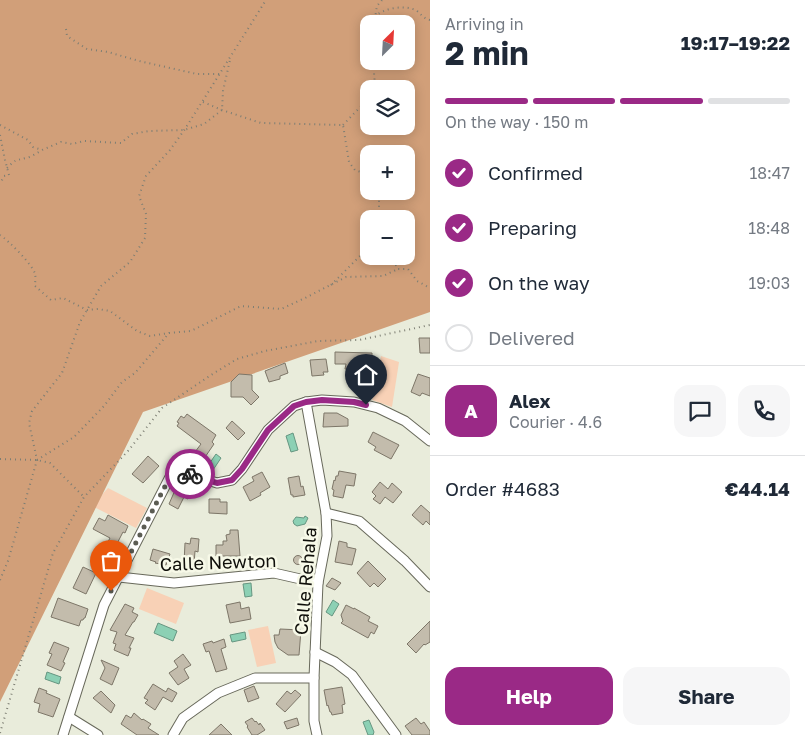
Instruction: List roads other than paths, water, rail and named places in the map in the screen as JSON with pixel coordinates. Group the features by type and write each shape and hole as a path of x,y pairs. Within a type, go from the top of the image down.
{"street":[{"path":"63,735 104,605 174,469 217,483 232,480 242,469 268,430 294,406 322,400 354,402 378,408 405,421 430,440"},
{"name":"Calle Rehala","path":"306,402 326,513 327,536 318,583 314,678 314,721 317,735"},
{"path":"326,513 359,521 405,561 430,587"},
{"name":"Calle Newton","path":"119,577 174,583 274,573 318,583"},
{"path":"315,652 335,662 352,675 396,735"},
{"path":"173,735 183,718 218,693 256,678 314,678"},
{"path":"69,717 98,735"}]}
